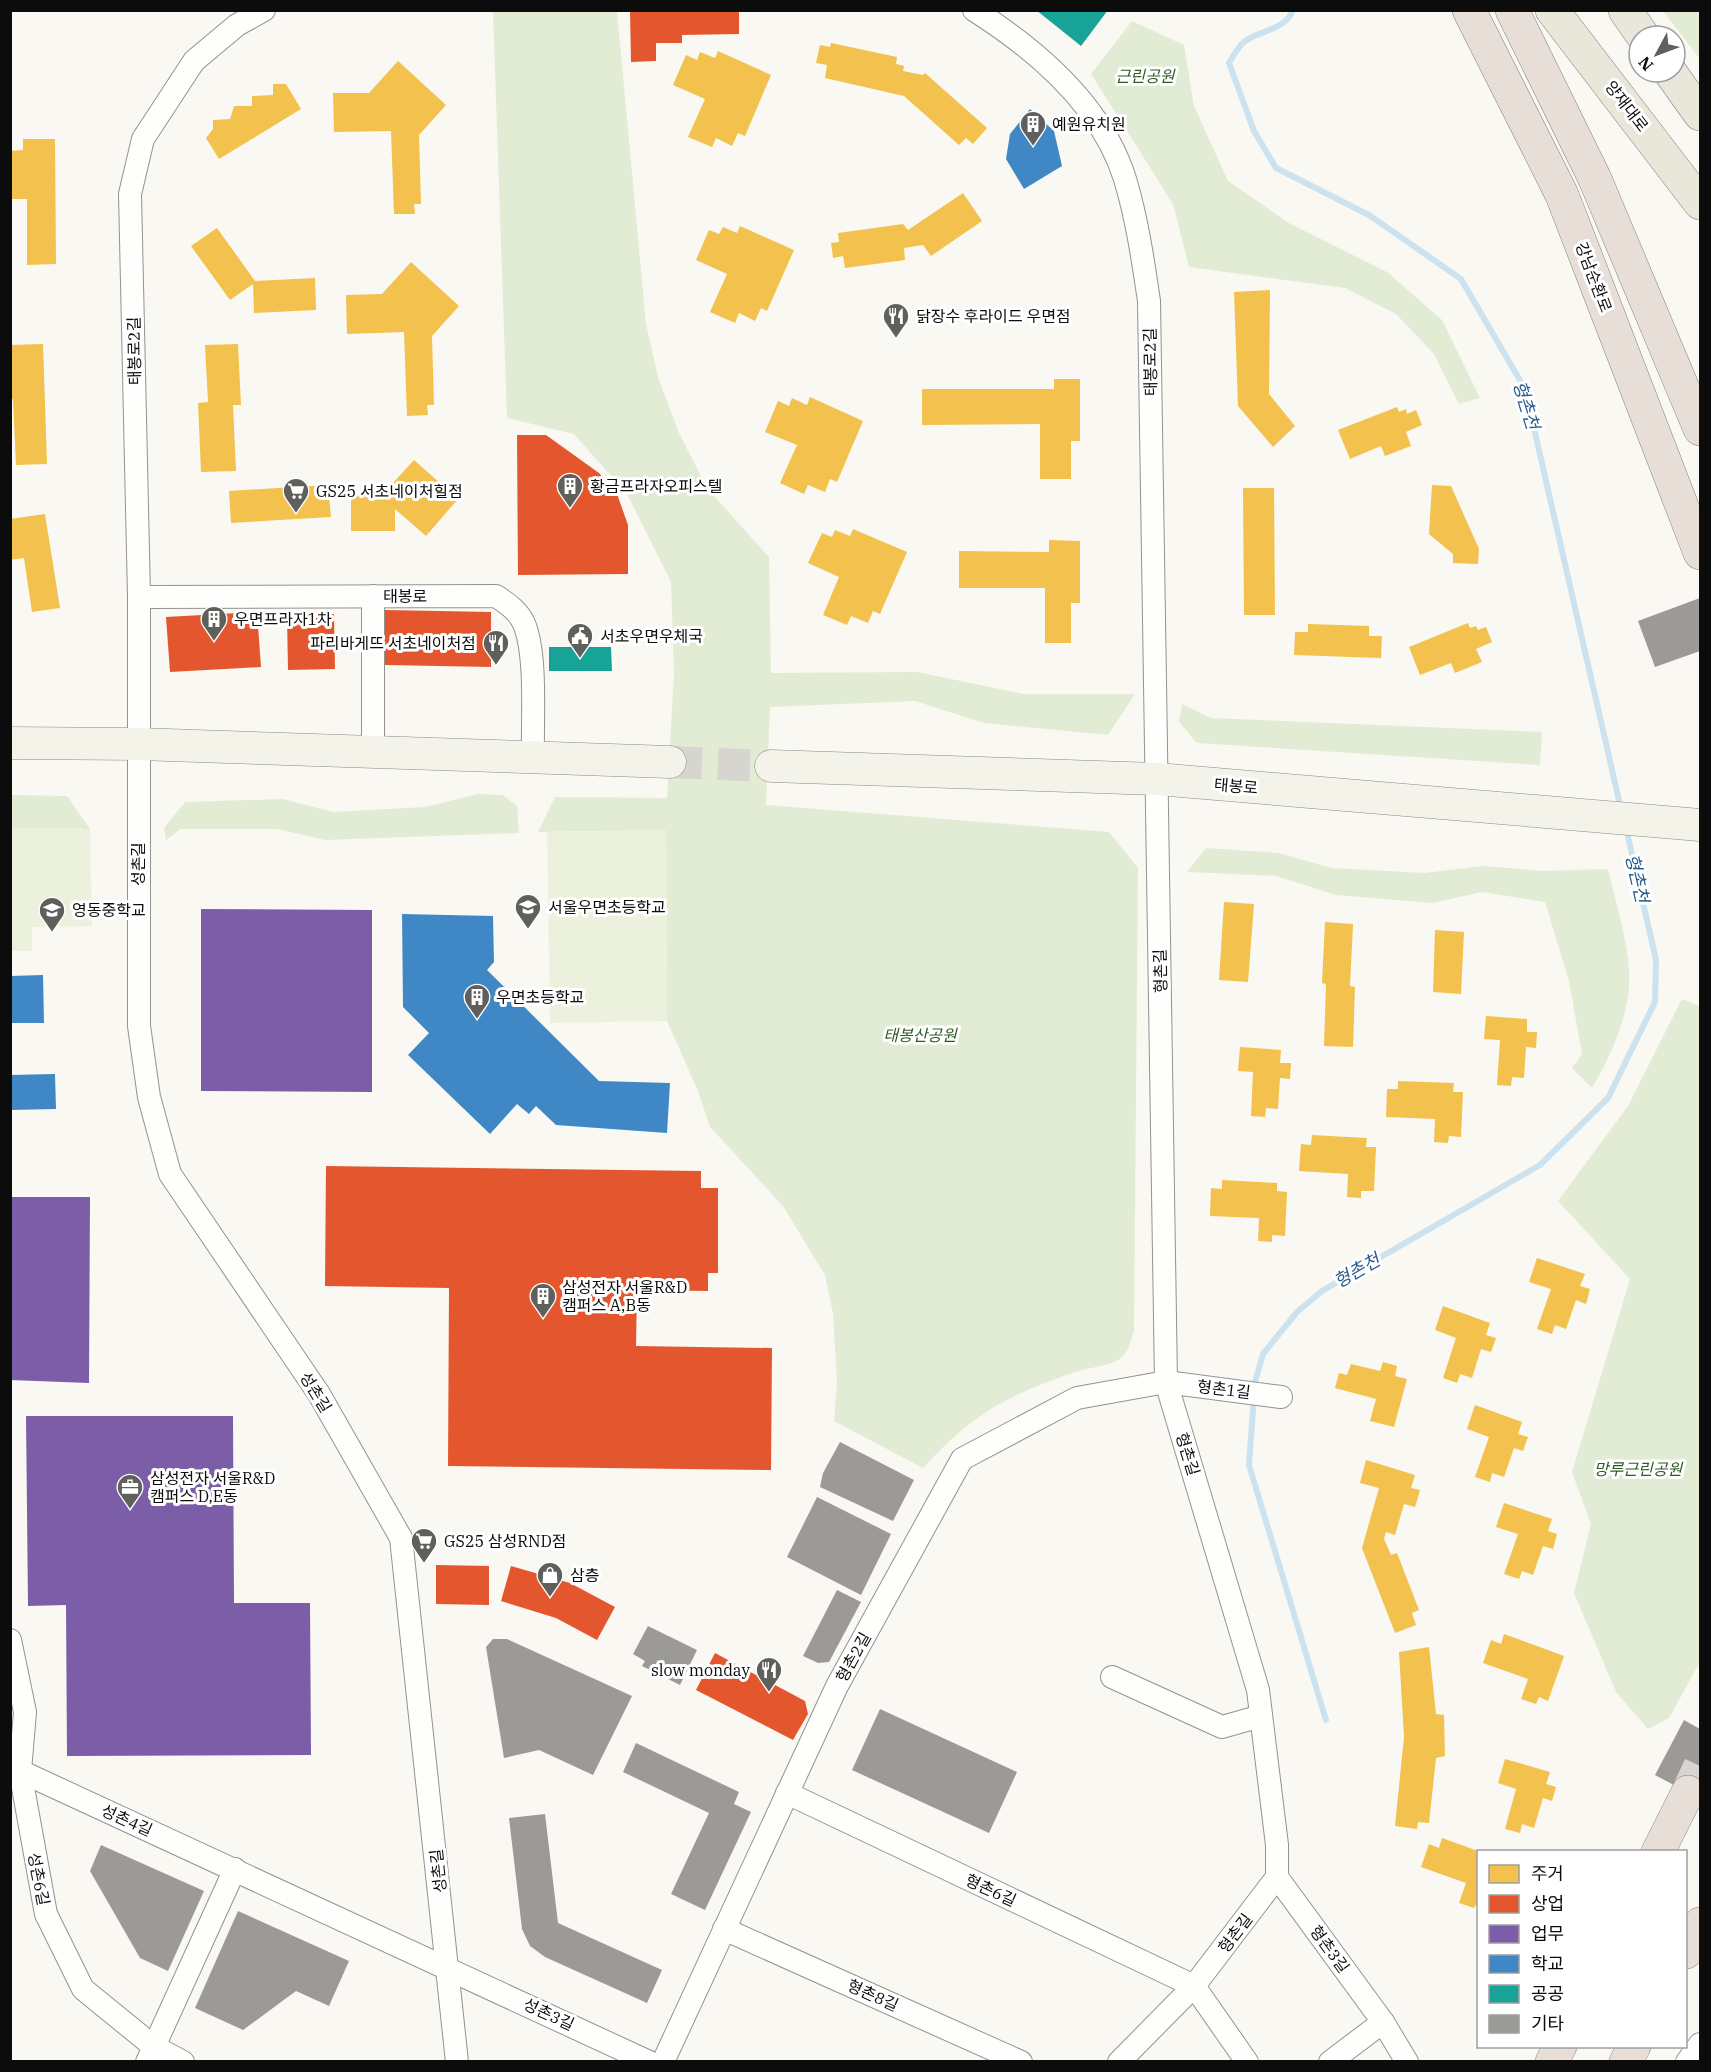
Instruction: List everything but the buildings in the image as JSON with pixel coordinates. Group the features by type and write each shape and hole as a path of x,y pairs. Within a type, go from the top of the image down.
{"highway":[{"name":"강남순환로","path":"1468,10 1562,195 1701,553"},
{"path":"1512,10 1595,179 1701,429"},
{"path":"1659,1850 1688,1792"},
{"path":"1687,1950 1701,1924"}],"main road":[{"name":"양재대로","path":"1552,10 1701,203"},
{"path":"1624,10 1634,24"},
{"path":"1679,84 1701,114"}],"street":[{"name":"태봉로2길","path":"138,744 139,597 130,195 143,139 194,61 237,24 264,10"},
{"name":"태봉로2길","path":"974,10 1000,27 1061,76 1100,126 1124,177 1139,237 1149,301 1157,779"},
{"path":"373,596 373,752"},
{"name":"태봉로","path":"139,597 496,596 513,608 525,624 530,650 533,758"},
{"path":"10,743 138,744 670,762"},
{"name":"성촌길","path":"138,744 139,1026 149,1097 170,1174 319,1394 401,1538 457,2061"},
{"name":"태봉로","path":"771,766 1157,779 1701,825"},
{"name":"형촌길","path":"1119,2061 1194,1986 1277,1877 1277,1845 1258,1690 1166,1382 1157,779"},
{"name":"형촌1길","path":"1166,1382 1281,1397"},
{"name":"형촌2길","path":"663,2061 837,1686 962,1459 1077,1398 1166,1382"},
{"name":"성촌6길","path":"10,1640 25,1712 20,1771 46,1914 83,1989 150,2054 183,2061"},
{"path":"1112,1677 1222,1727 1261,1716"},
{"name":"성촌4길","path":"20,1771 448,1967"},
{"name":"형촌6길","path":"787,1793 1194,1986"},
{"path":"150,2054 235,1869"},
{"name":"형촌3길","path":"1277,1877 1383,2022 1407,2061"},
{"name":"형촌8길","path":"724,1929 1021,2061"},
{"name":"성촌3길","path":"448,1967 650,2061"},
{"path":"1194,1986 1247,2061"},
{"path":"1330,2061 1383,2022"},
{"path":"1687,2061 1701,2044"}],"green space":[{"name":"태봉산공원","path":"493,11 617,11 646,324 658,377 679,433 707,488 769,557 771,673 917,672 1024,694 1135,694 1108,735 984,723 915,701 770,707 766,805 1109,832 1138,868 1134,1331 1130,1344 1123,1356 1116,1361 1077,1371 1048,1382 990,1410 957,1434 923,1468 834,1421 837,1383 833,1314 825,1275 783,1206 710,1127 698,1091 667,1021 666,830 538,832 555,797 667,798 674,674 671,582 627,494 574,434 507,418"},
{"path":"1663,11 1700,11 1700,59 1687,42 1687,24 1673,24"},
{"name":"근린공원","path":"1132,21 1184,45 1194,106 1228,181 1289,223 1387,272 1442,320 1480,398 1459,404 1434,354 1396,314 1345,288 1189,267 1173,204 1091,74"},
{"path":"1182,704 1211,718 1542,732 1540,765 1197,743 1179,722"},
{"path":"478,794 503,795 517,806 519,833 325,840 277,829 181,829 166,840 164,828 185,802 283,799 333,812 425,807"},
{"path":"11,795 67,796 90,829 11,828"},
{"path":"11,828 90,829 92,926 32,927 32,951 11,951"},
{"path":"666,830 667,1021 550,1023 547,832"},
{"path":"1206,848 1278,853 1332,868 1425,873 1483,866 1543,871 1608,869 1626,944 1629,984 1619,1031 1607,1061 1592,1088 1572,1068 1582,1054 1569,981 1545,902 1482,892 1433,903 1336,895 1276,876 1187,872"},
{"name":"망루근린공원","path":"1682,999 1700,1006 1700,1662 1669,1718 1648,1729 1616,1692 1574,1593 1591,1524 1572,1472 1630,1279 1558,1201 1628,1106"}],"waterway":[{"name":"형촌천","path":"1293,10 1284,22 1244,42 1229,63 1254,131 1276,168 1369,215 1461,279 1525,389 1621,809"},
{"name":"형촌천","path":"1326,1720 1249,1465 1255,1382 1263,1354 1297,1312 1322,1291 1540,1165 1608,1098 1655,1002 1656,960 1626,828"}],"tunnel":[{"path":"670,762 771,766"},
{"path":"1688,1792 1700,1766"}],"place":[{"name":"예원유치원","path":"1033,147"},
{"name":"닭장수 후라이드 우면점","path":"896,339"},
{"name":"황금프라자오피스텔","path":"570,509"},
{"name":"GS25 서초네이처힐점","path":"296,514"},
{"name":"우면프라자1차","path":"214,642"},
{"name":"서초우면우체국","path":"580,659"},
{"name":"파리바게뜨 서초네이처점","path":"496,666"},
{"name":"서울우면초등학교","path":"528,930"},
{"name":"영동중학교","path":"52,933"},
{"name":"우면초등학교","path":"477,1020"},
{"name":"삼성전자 서울R&D 캠퍼스 A,B동","path":"543,1319"},
{"name":"삼성전자 서울R&D 캠퍼스 D,E동","path":"130,1510"},
{"name":"GS25 삼성RND점","path":"424,1564"},
{"name":"삼층","path":"550,1598"},
{"name":"slow monday","path":"769,1693"}]}
